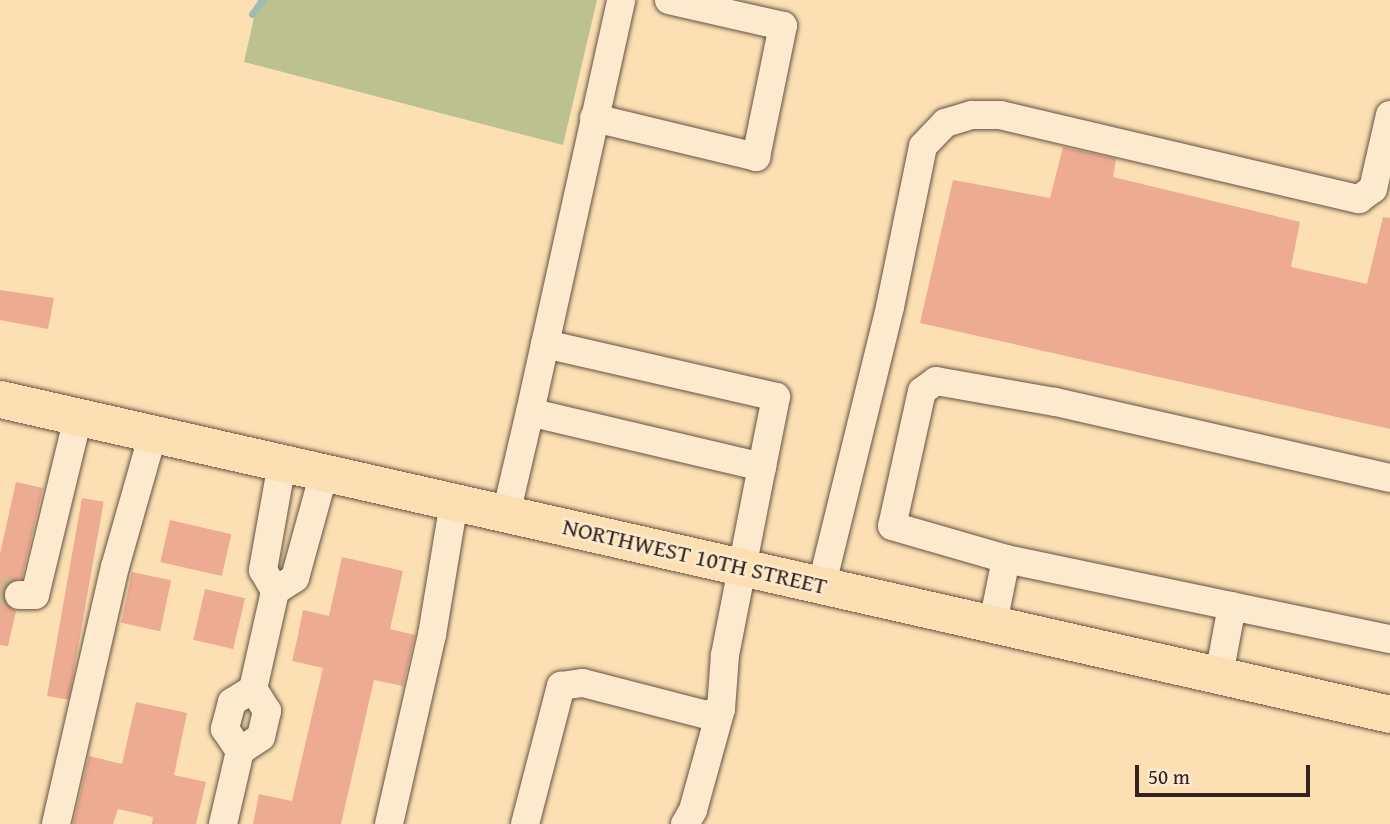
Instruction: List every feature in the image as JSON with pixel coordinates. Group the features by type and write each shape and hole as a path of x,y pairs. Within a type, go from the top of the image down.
{"main road":[{"name":"NORTHWEST 10TH STREET","path":"0,399 1390,714"}],"lane":[{"path":"506,514 621,0"},
{"path":"594,118 756,157 783,26 669,0"},
{"path":"822,584 890,307 923,146 945,122 972,115 1000,115 1359,199 1373,189 1390,115"},
{"path":"545,344 776,397 741,566 721,709 693,810 685,824"},
{"path":"1390,478 1055,402 936,381 922,391 892,526 1006,559 1390,639"},
{"path":"530,412 762,467"},
{"path":"19,595 35,595 78,417"},
{"path":"56,824 115,567 153,434"},
{"path":"223,824 240,751 225,729 232,702 253,689 275,591 263,570 282,464"},
{"path":"275,591 295,578 324,473"},
{"path":"389,824 432,635 454,502"},
{"path":"272,530 305,537"},
{"path":"993,624 1006,559"},
{"path":"1219,675 1232,606"},
{"path":"525,824 561,686 583,683 707,715 721,709"}],"green space":[{"path":"258,0 597,0 563,145 244,62"}],"building":[{"path":"1063,147 1116,159 1113,177 1300,222 1291,267 1367,284 1383,217 1390,218 1390,429 920,323 953,180 1050,198"},
{"path":"0,290 54,298 48,329 0,320"},
{"path":"16,482 43,488 22,578 10,581 2,594 5,604 16,611 8,646 0,645 0,554"},
{"path":"82,498 104,502 69,700 47,696"},
{"path":"170,520 231,534 222,576 160,562"},
{"path":"342,557 403,571 390,629 415,635 403,686 374,680 341,824 253,824 259,794 292,801 323,668 292,661 303,610 329,616"},
{"path":"132,572 171,580 160,631 121,623"},
{"path":"205,589 245,598 233,649 193,640"},
{"path":"136,702 187,713 174,775 206,782 196,824 152,824 153,817 118,809 113,824 73,824 89,756 122,764"}],"waterway":[{"path":"252,14 262,0"}],"tunnel":[{"path":"0,590 19,595"}]}
